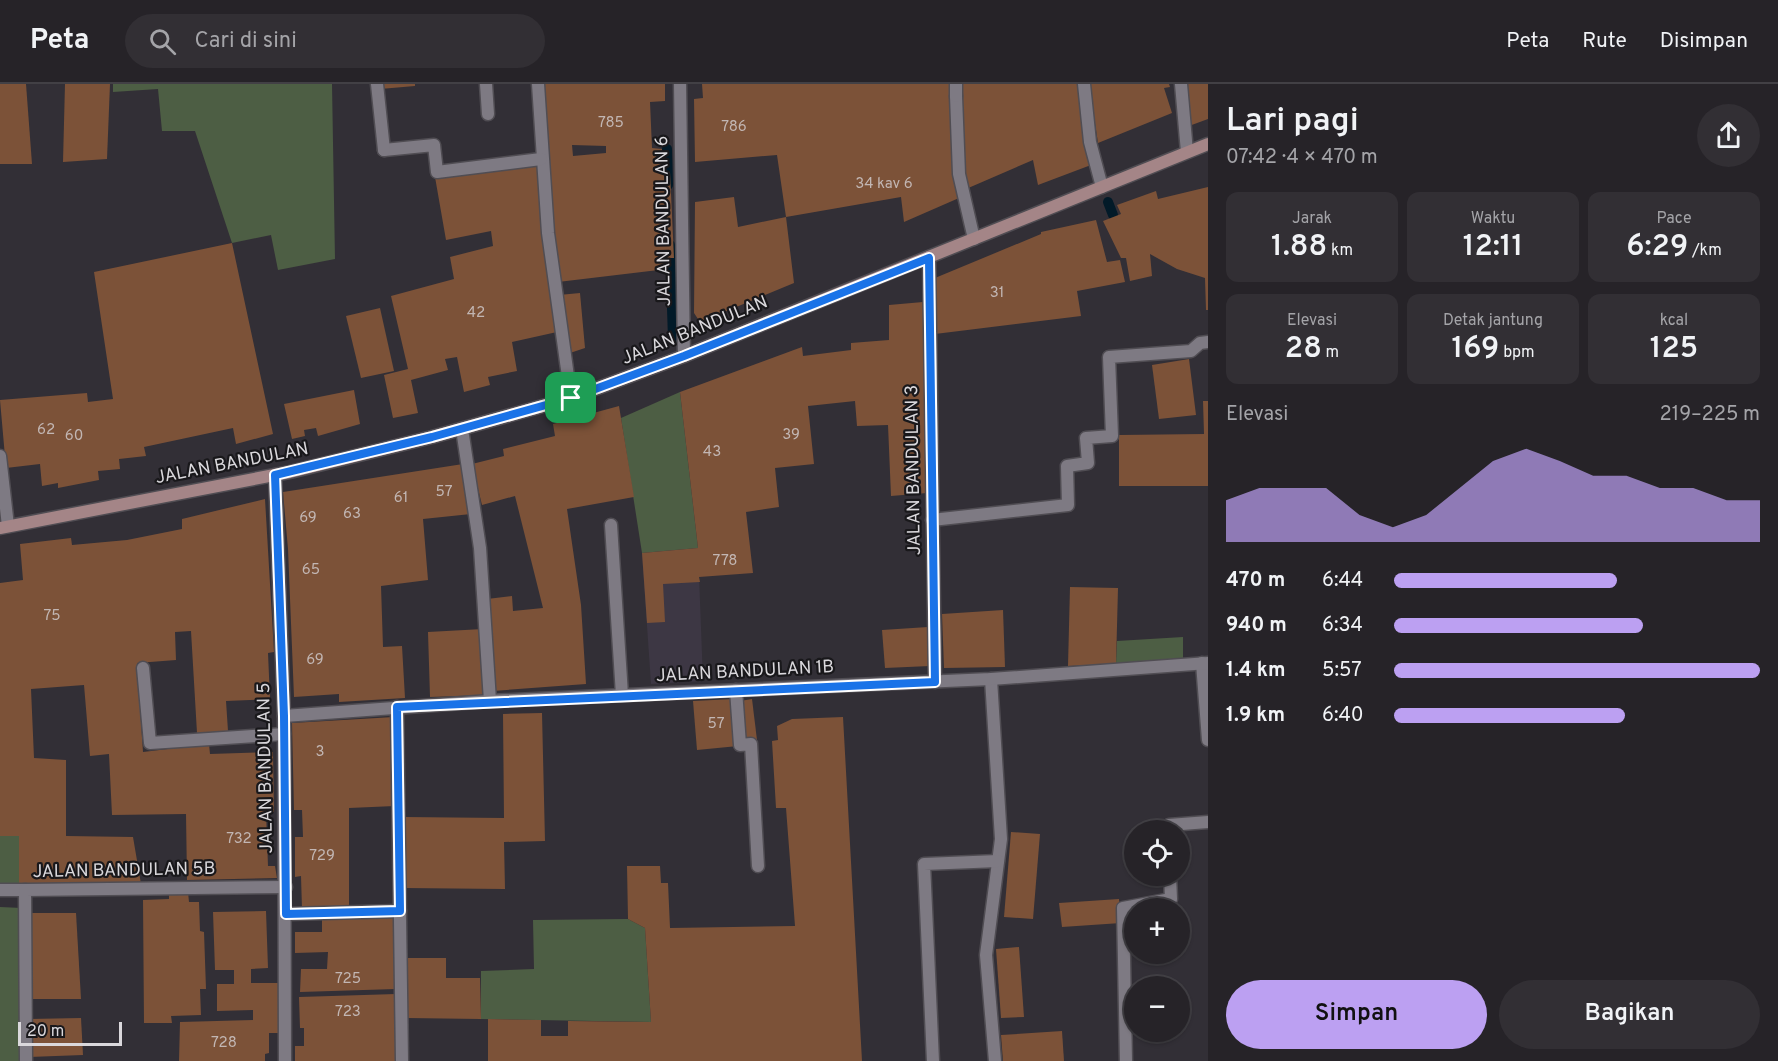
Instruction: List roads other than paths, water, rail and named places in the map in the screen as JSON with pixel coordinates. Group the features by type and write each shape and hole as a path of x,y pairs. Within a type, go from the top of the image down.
{"main road":[{"name":"JALAN BANDULAN","path":"4,527 275,475 462,429 571,398 684,356 1208,144"}],"street":[{"path":"376,84 384,150 434,145 437,172 541,159"},
{"path":"486,84 488,114"},
{"path":"538,84 541,159 548,233 571,398"},
{"name":"JALAN BANDULAN 6","path":"680,84 684,356"},
{"path":"1084,84 1090,142 1102,187"},
{"path":"1180,84 1187,152"},
{"path":"956,90 959,174 974,238"},
{"name":"JALAN BANDULAN 3","path":"929,258 935,682"},
{"path":"932,520 1068,505 1067,466 1088,463 1086,438 1112,436 1108,357 1191,351 1200,343 1208,342"},
{"path":"462,429 480,548 490,701"},
{"path":"0,456 4,527"},
{"name":"JALAN BANDULAN 5","path":"275,475 284,716 285,1061"},
{"path":"611,525 622,695"},
{"path":"1205,663 1208,740"},
{"name":"JALAN BANDULAN 1B","path":"284,716 490,701 991,679 1205,663"},
{"path":"143,668 150,743 284,734"},
{"path":"991,679 1001,839 986,955 995,1061"},
{"path":"736,690 740,745 751,744 759,866"},
{"path":"397,707 402,1061"},
{"path":"1190,823 1208,822"},
{"path":"933,1061 924,864 998,861"},
{"path":"1126,1061 1124,908 1171,899 1170,886"},
{"name":"JALAN BANDULAN 5B","path":"26,1061 25,890 286,887"},
{"path":"0,890 25,890"},
{"path":"286,914 400,911"}],"waterway":[{"path":"667,149 668,185"},
{"path":"1108,202 1113,215"},
{"path":"670,245 673,339"}]}
